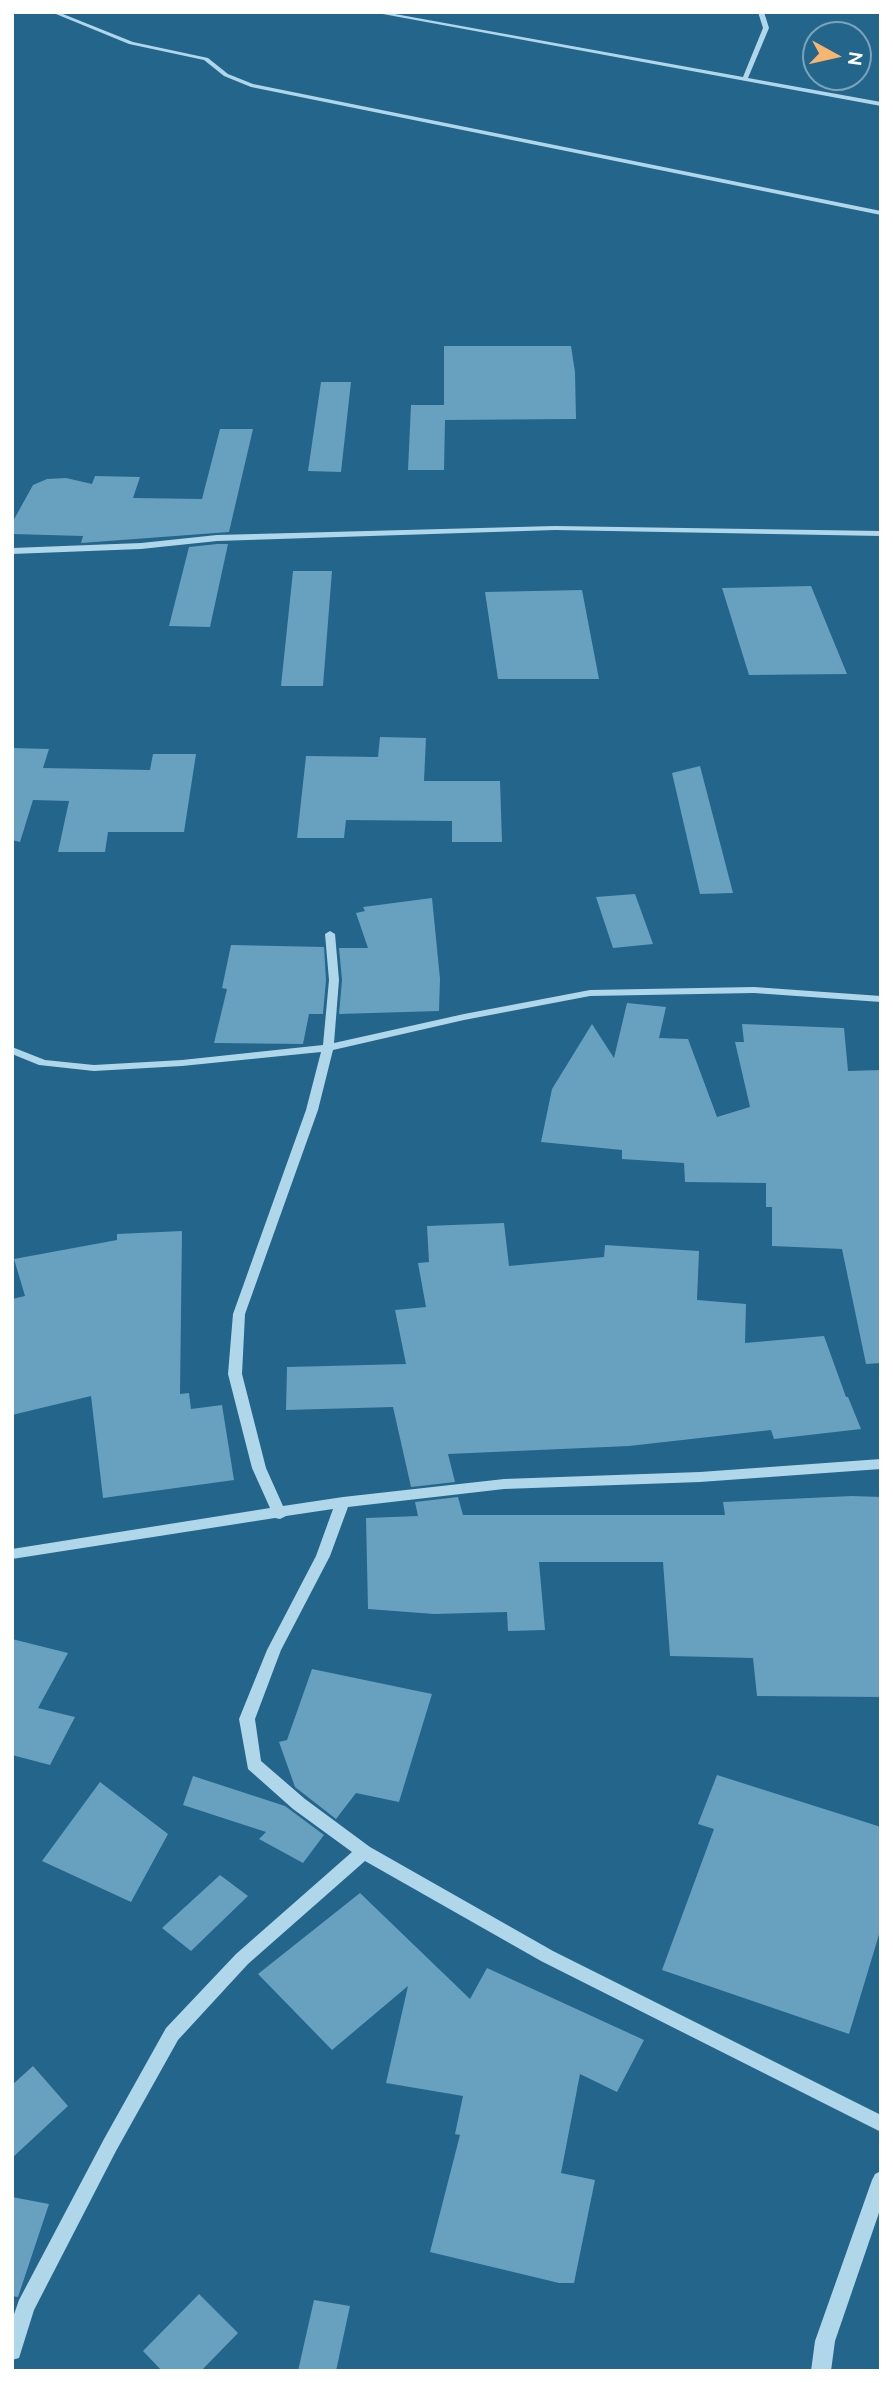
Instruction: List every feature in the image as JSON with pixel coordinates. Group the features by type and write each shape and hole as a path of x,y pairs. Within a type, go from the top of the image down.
{"street":[{"path":"52,12 131,43 206,59 226,75 251,85 881,213"},
{"path":"374,12 881,104"},
{"path":"745,79 766,28 761,12"},
{"path":"12,551 141,546 217,538 555,528 881,534"},
{"path":"280,1514 259,1468 235,1374 239,1314 312,1110 328,1048 334,980 330,934"},
{"path":"12,1050 43,1063 94,1068 182,1063 328,1048 464,1017 590,993 754,990 881,999"},
{"path":"12,1554 343,1502 504,1484 699,1477 881,1464"},
{"path":"343,1502 323,1556 274,1650 247,1719 254,1763 299,1804 364,1852 547,1956 881,2124"},
{"path":"12,2351 26,2307 110,2145 172,2034 242,1959 364,1852"},
{"path":"821,2371 825,2341 881,2180"}],"building":[{"path":"444,346 571,346 575,372 576,419 445,420 444,470 408,470 411,405 444,405"},
{"path":"321,382 351,382 341,472 308,471"},
{"path":"220,429 253,429 229,532 81,543 83,536 12,534 12,523 33,485 47,479 66,478 92,484 95,476 140,477 133,498 202,499"},
{"path":"228,544 210,627 169,626 189,547"},
{"path":"293,571 332,571 323,686 281,686"},
{"path":"811,586 847,674 749,675 722,588"},
{"path":"582,590 599,679 498,679 485,592"},
{"path":"380,737 426,738 424,781 500,781 502,842 452,842 452,821 346,820 344,838 297,838 306,756 378,757"},
{"path":"12,748 49,749 43,768 150,770 153,754 196,754 184,832 108,832 105,852 58,852 69,801 33,800 20,842 12,840"},
{"path":"700,766 733,893 700,894 672,773"},
{"path":"635,894 653,944 613,948 596,897"},
{"path":"432,898 440,979 439,1011 339,1014 342,980 339,948 368,948 356,913 365,911 363,907"},
{"path":"231,945 324,947 326,980 323,1014 309,1014 303,1044 214,1043 227,989 222,988"},
{"path":"627,1003 666,1007 659,1038 688,1039 717,1117 750,1107 735,1042 744,1042 742,1024 844,1028 848,1071 881,1070 881,1363 866,1364 842,1249 772,1246 772,1207 766,1207 766,1183 685,1182 684,1163 622,1159 622,1150 541,1142 552,1089 592,1024 614,1058"},
{"path":"504,1223 509,1266 604,1257 605,1245 699,1251 697,1300 746,1304 745,1343 824,1336 846,1397 861,1429 774,1439 771,1430 629,1446 448,1454 455,1482 411,1487 393,1407 286,1410 287,1367 406,1364 395,1310 426,1307 418,1263 429,1262 427,1226"},
{"path":"182,1231 180,1394 189,1393 191,1409 222,1405 234,1480 103,1498 91,1396 12,1415 12,1299 25,1296 14,1259 117,1240 117,1234"},
{"path":"458,1497 463,1515 725,1515 723,1502 881,1497 881,1697 757,1696 753,1658 670,1656 663,1562 539,1562 545,1630 508,1631 507,1612 434,1614 368,1609 366,1518 418,1516 415,1502"},
{"path":"12,1639 68,1653 38,1708 75,1717 50,1765 12,1755"},
{"path":"312,1669 432,1694 399,1802 356,1793 336,1819 295,1787 279,1742 287,1740"},
{"path":"717,1775 881,1827 881,1928 849,2034 662,1970 714,1829 698,1824"},
{"path":"193,1776 285,1806 324,1835 303,1863 259,1839 266,1832 183,1805"},
{"path":"100,1782 168,1834 131,1902 42,1861"},
{"path":"220,1875 248,1896 191,1951 162,1928"},
{"path":"360,1893 470,1999 487,1968 644,2040 617,2092 580,2074 561,2173 595,2180 574,2283 559,2283 430,2252 460,2135 455,2134 463,2096 386,2083 408,1986 332,2050 258,1974"},
{"path":"33,2066 68,2106 12,2158 12,2085"},
{"path":"12,2197 49,2204 18,2297 12,2296"},
{"path":"199,2294 238,2333 201,2371 162,2371 143,2351"},
{"path":"314,2300 350,2306 336,2371 298,2371"}]}
